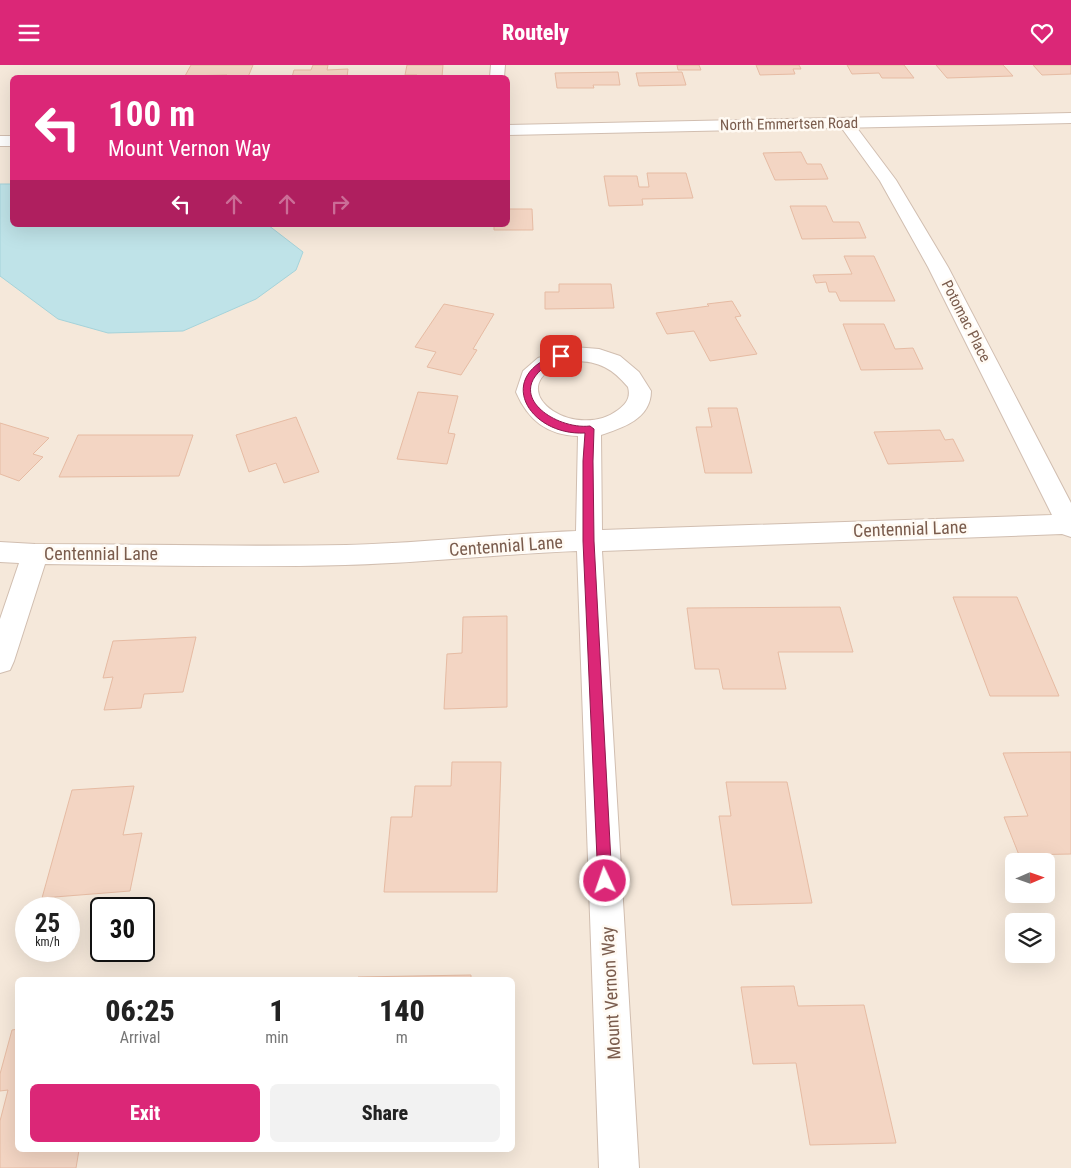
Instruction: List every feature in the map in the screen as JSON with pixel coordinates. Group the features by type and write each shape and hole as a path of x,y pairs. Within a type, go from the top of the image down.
{"street":[{"name":"North Emmertsen Road","path":"510,130 1071,118"},
{"name":"Potomac Place","path":"846,123 888,180 938,267 1070,525"},
{"path":"574,354 603,357 620,364 638,386 639,400 629,415 607,427 590,429 582,430 560,426 542,417 532,407 527,395 528,380 543,364 561,356 574,354"},
{"name":"Mount Vernon Way","path":"590,429 588,461 589,541 620,1168"},
{"name":"Centennial Lane","path":"0,552 35,554 343,555 403,553 502,544 1070,525"},
{"path":"0,661 35,554"}],"shaded area":[{"path":"0,65 1071,65 1071,1168 0,1168"}],"water":[{"path":"0,184 10,184 10,227 271,227 303,252 296,270 256,299 183,331 108,333 58,319 0,276"}],"building":[{"path":"191,65 253,65 249,75 186,75"},
{"path":"313,65 328,65 327,70 348,69 347,75 293,75 294,70 311,70"},
{"path":"407,65 443,65 442,75 405,75"},
{"path":"677,65 699,65 701,70 678,70"},
{"path":"756,65 799,65 801,69 793,69 795,74 760,75"},
{"path":"847,65 904,65 914,78 882,78 879,73 852,74"},
{"path":"936,65 1003,65 1013,76 947,78"},
{"path":"1033,65 1071,65 1071,74 1042,75"},
{"path":"618,72 620,85 593,85 594,88 557,88 555,73"},
{"path":"682,72 686,85 639,86 636,73"},
{"path":"801,152 807,164 821,164 828,179 775,180 763,153"},
{"path":"647,173 686,173 693,198 642,199 643,205 609,206 604,176 637,176 639,187 649,187"},
{"path":"790,206 826,206 833,222 859,222 866,238 802,239"},
{"path":"510,209 532,209 533,230 494,230 494,227 510,227"},
{"path":"844,256 874,256 895,301 840,301 836,292 829,292 826,282 816,283 813,275 852,274"},
{"path":"559,284 611,284 614,308 545,309 545,292 559,292"},
{"path":"732,301 741,316 735,317 757,354 710,361 694,331 667,334 656,313 709,306 707,304"},
{"path":"444,304 494,314 473,349 477,350 461,375 427,367 436,352 415,347"},
{"path":"843,324 884,324 895,349 913,348 923,369 861,370"},
{"path":"418,392 458,396 448,433 455,434 447,464 397,459"},
{"path":"708,408 737,408 752,473 705,473 696,427 712,427"},
{"path":"296,417 319,472 284,483 276,463 249,472 236,435"},
{"path":"0,423 49,438 33,454 43,457 19,481 0,474"},
{"path":"940,430 945,440 953,439 964,461 888,464 874,432"},
{"path":"78,435 193,435 179,476 59,477"},
{"path":"953,597 1017,597 1059,696 990,696"},
{"path":"840,607 853,652 778,652 786,689 723,689 719,669 695,669 687,608"},
{"path":"507,616 507,707 444,709 447,654 462,653 463,617"},
{"path":"196,637 183,692 144,694 141,708 104,710 113,677 103,678 113,641"},
{"path":"1071,752 1071,854 1018,853 1004,817 1028,816 1003,753"},
{"path":"452,762 501,762 497,892 384,892 391,817 412,817 415,786 451,786"},
{"path":"726,782 787,782 812,903 732,905 719,816 731,816"},
{"path":"134,786 123,835 142,833 130,891 42,897 72,790"},
{"path":"471,975 471,977 358,977"},
{"path":"794,986 798,1006 864,1005 896,1143 810,1145 796,1063 753,1064 741,987"},
{"path":"12,1030 15,1030 15,1152 79,1152 76,1168 0,1168 0,1121 8,1090 0,1091 0,1074"}],"route":[{"path":"561,356 543,364 528,380 527,395 532,407 542,417 560,426 582,430 590,429 588,461 589,541 605,881"}]}
